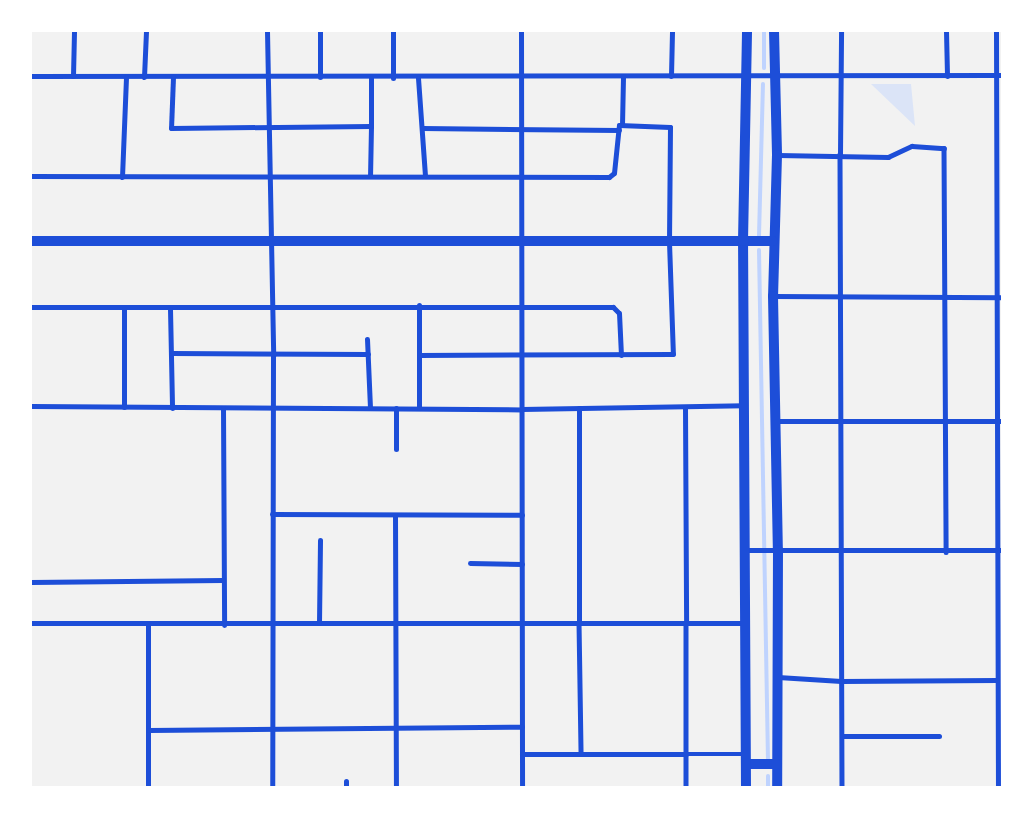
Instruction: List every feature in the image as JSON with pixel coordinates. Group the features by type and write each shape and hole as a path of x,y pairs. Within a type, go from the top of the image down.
{"main road":[{"path":"746,787 748,623 743,241 747,31"},
{"path":"774,31 777,155 772,241 772,296 778,550 777,787"},
{"path":"31,241 772,241"},
{"path":"746,759 777,764"}],"street":[{"path":"73,76 74,31"},
{"path":"144,77 146,31"},
{"path":"267,31 266,129 270,176 269,242 273,356 272,787"},
{"path":"320,31 320,78"},
{"path":"393,31 393,78"},
{"path":"522,31 522,787"},
{"path":"671,76 672,31"},
{"path":"841,31 842,787"},
{"path":"946,31 947,76"},
{"path":"996,31 999,75 1000,645 997,680 998,787"},
{"path":"31,76 418,78 522,75 999,75"},
{"path":"31,176 612,176 620,128 623,76"},
{"path":"122,177 126,77"},
{"path":"173,77 171,128 266,129 371,126"},
{"path":"370,176 371,78"},
{"path":"418,78 425,176"},
{"path":"419,355 522,357 674,352 669,242 671,130 667,126 620,128 422,128"},
{"path":"777,155 840,154 888,157 912,146 944,148 946,552"},
{"path":"772,296 999,297"},
{"path":"31,307 170,309 419,305 613,307 619,313 621,355"},
{"path":"419,305 419,408"},
{"path":"124,309 124,407"},
{"path":"170,309 172,408"},
{"path":"367,339 370,408"},
{"path":"172,353 273,356 368,354"},
{"path":"31,406 522,409 745,405"},
{"path":"685,407 686,787"},
{"path":"223,408 224,625"},
{"path":"396,408 396,449"},
{"path":"579,408 581,754"},
{"path":"775,420 841,422 999,421"},
{"path":"272,514 522,515"},
{"path":"395,515 393,621 396,787"},
{"path":"319,623 320,540"},
{"path":"746,550 841,552 1000,551"},
{"path":"470,563 522,564"},
{"path":"31,582 223,580"},
{"path":"31,623 224,625 393,621 748,623"},
{"path":"148,624 148,787"},
{"path":"777,677 842,681 997,680"},
{"path":"149,730 522,727"},
{"path":"842,736 939,736"},
{"path":"522,754 686,754 746,759"}],"shaded area":[{"path":"871,84 911,84 915,126"}],"waterway":[{"path":"764,31 764,68"},
{"path":"759,236 763,84"},
{"path":"759,250 768,761"},
{"path":"768,776 768,787"}]}
